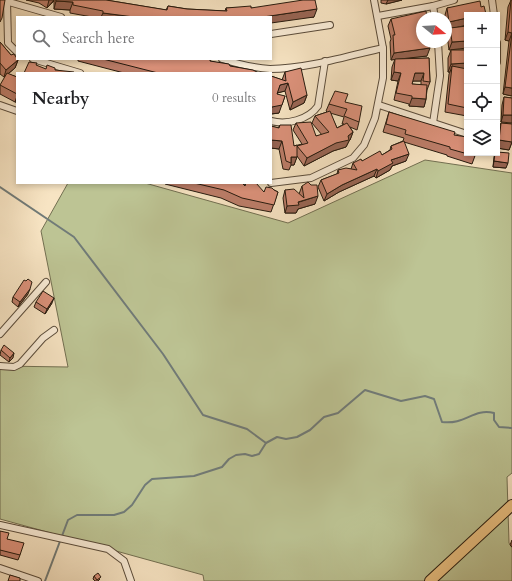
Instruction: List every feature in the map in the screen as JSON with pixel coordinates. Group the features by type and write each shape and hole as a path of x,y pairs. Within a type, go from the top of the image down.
{"main road":[{"path":"430,581 512,505"}],"street":[{"path":"272,183 311,178 353,158 359,152 371,131 379,106 383,78 383,48 374,0"},
{"path":"378,16 433,6 454,0"},
{"path":"492,0 494,12"},
{"path":"16,51 8,43 5,1 58,16"},
{"path":"433,6 434,12"},
{"path":"272,34 330,25"},
{"path":"226,60 244,65 270,69 325,61 383,48"},
{"path":"433,123 440,76 438,48"},
{"path":"36,60 77,72"},
{"path":"272,121 283,124 309,116 315,111 318,106 325,61"},
{"path":"0,105 16,111"},
{"path":"379,106 464,133"},
{"path":"0,334 46,282"},
{"path":"0,366 14,367 20,364 43,338 54,330"},
{"path":"0,525 54,538 99,546 115,553 124,561 132,581"},
{"path":"0,568 38,581"}],"green space":[{"path":"425,160 512,173 512,473 507,477 509,543 512,548 512,581 204,581 203,575 0,519 0,366 68,367 41,231 67,184 149,184 288,223"}],"building":[{"path":"0,0 5,0 0,22"},
{"path":"106,0 167,10 168,6 187,9 227,11 226,8 251,6 251,8 303,0 315,0 317,9 270,16 126,16 103,13 103,11 73,5 73,2 56,1"},
{"path":"512,0 512,33 508,32"},
{"path":"480,1 481,7 484,6 486,12 464,12 464,19 452,21 452,12 448,12 447,8"},
{"path":"416,13 416,48 430,48 394,53 393,35 395,35 391,19"},
{"path":"464,26 464,41 452,42 452,28"},
{"path":"512,33 512,88 505,87"},
{"path":"0,42 11,55 14,54 16,60 18,60 6,70 0,63"},
{"path":"451,50 464,50 464,63 451,64"},
{"path":"429,58 430,82 423,81 424,73 415,73 412,84 427,85 426,99 412,98 412,96 396,93 401,73 394,72 395,59"},
{"path":"107,60 210,60 257,72 154,72"},
{"path":"29,62 37,63 36,65 46,69 47,65 55,68 55,70 74,72 24,72"},
{"path":"452,66 464,68 464,107 448,104"},
{"path":"301,68 307,95 293,102 288,83 280,85 277,94 285,96 282,105 272,107 272,76 286,81 285,72"},
{"path":"7,73 16,77 16,93 0,85"},
{"path":"335,91 348,94 345,102 362,106 359,122 344,116 347,109 329,104"},
{"path":"504,97 512,98 512,115 503,115"},
{"path":"330,111 337,128 347,123 353,132 348,136 349,140 336,143 307,158 297,146 308,143 296,123 311,122 316,136 329,132 315,116"},
{"path":"389,112 455,132 454,135 464,137 464,153 450,149 450,147 405,134 406,130 386,124"},
{"path":"501,123 512,124 512,142 500,140"},
{"path":"280,125 291,125 294,146 297,145 297,157 291,157 291,163 286,161 282,141 272,140 272,126 279,128"},
{"path":"404,141 409,154 391,160 393,163 378,171 377,169 342,185 327,194 321,180 339,173 338,170 346,168 357,170 353,163 361,159 362,161 380,151 382,155 392,149 391,146"},
{"path":"500,152 509,153 508,163 494,161 495,156 500,156"},
{"path":"308,182 311,185 317,185 318,196 298,202 299,205 287,206 285,190 294,189 304,198 302,186"},
{"path":"198,184 243,184 245,186 246,184 257,184 264,192 266,187 272,188 278,192 274,205 242,198 224,190"},
{"path":"28,279 32,282 30,289 20,302 13,297 24,280 26,281"},
{"path":"43,291 54,298 47,309 36,302"},
{"path":"4,345 14,353 10,358 1,350"},
{"path":"0,531 9,533 7,539 24,543 20,555 0,550"},
{"path":"98,573 101,577 97,580 94,576"},
{"path":"10,575 20,578 20,581 8,581"}],"waterway":[{"path":"0,187 74,237 163,354 203,415 247,429 266,443"},
{"path":"45,581 68,520 77,515 114,515 124,512 132,505 145,485 152,479 194,476 222,467 229,459 236,455 245,454 252,456 259,454 266,443 277,437 286,439 297,437 310,430 324,417 338,413 365,390 401,401 425,396 434,399 442,422 457,421 475,414 487,412 494,413 494,420 499,427 512,428"}]}
